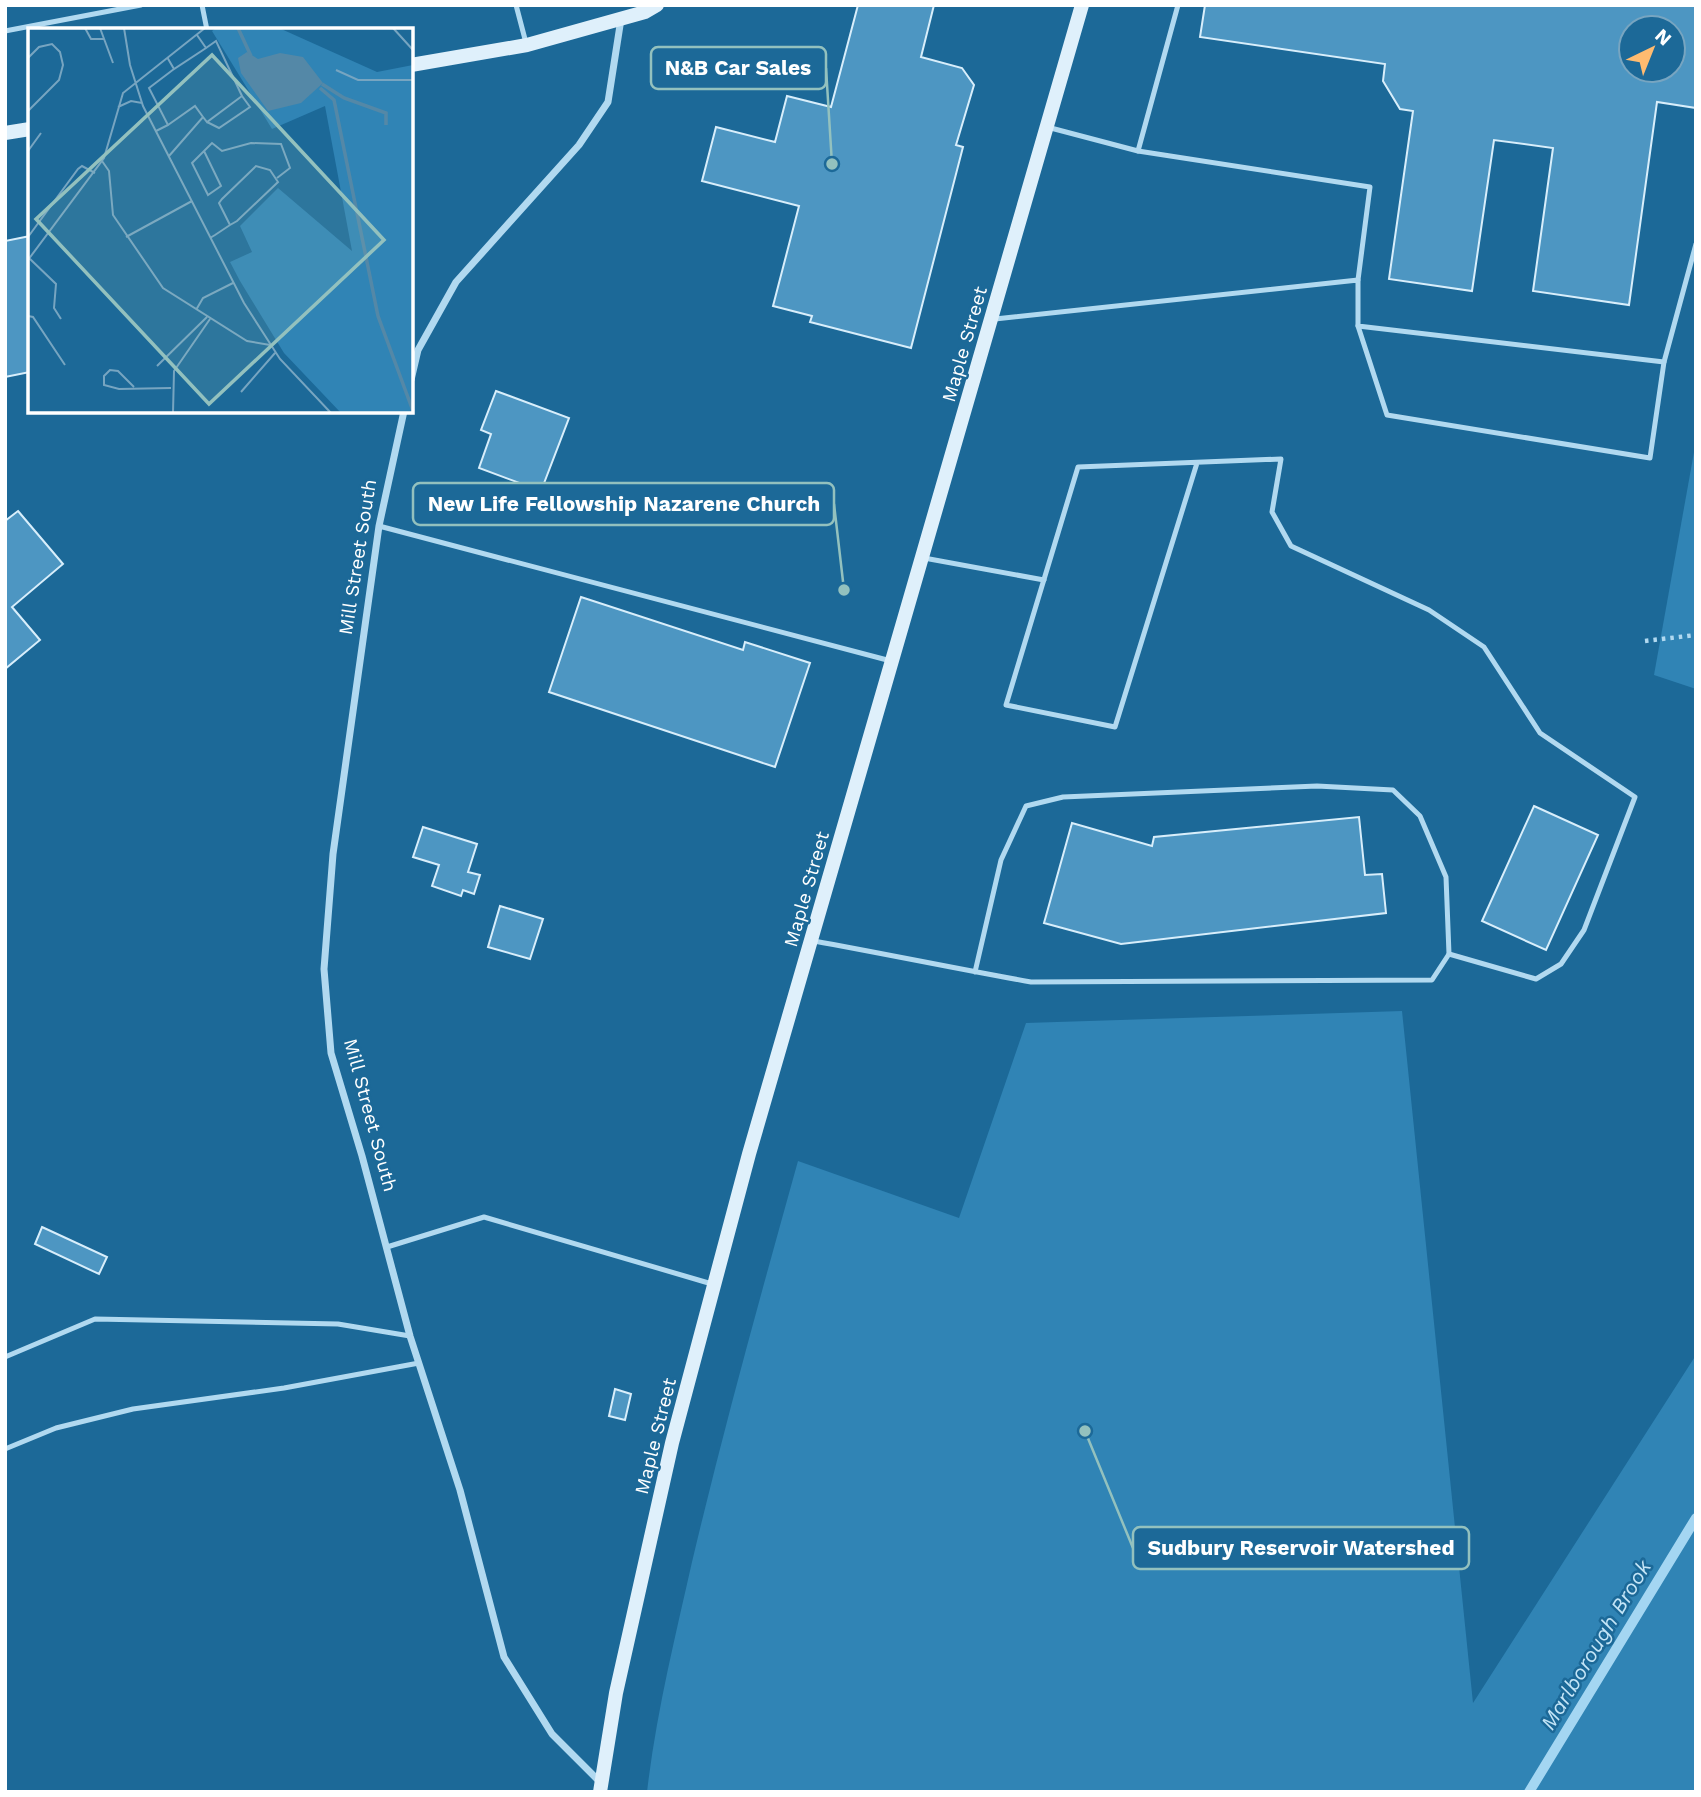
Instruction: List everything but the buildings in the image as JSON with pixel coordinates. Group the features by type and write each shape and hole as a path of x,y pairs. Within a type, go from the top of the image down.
{"main road":[{"path":"413,65 527,45 645,12 657,5"},
{"name":"Maple Street","path":"601,1787 619,1679 672,1443 749,1154 1082,5"},
{"path":"5,133 28,129"}],"street":[{"path":"413,371 418,350 456,282 579,145 608,102 621,19"},
{"name":"Mill Street South","path":"404,413 379,527 333,853 324,969 331,1053 410,1336 460,1490 504,1657 552,1734 601,1787"}],"lane":[{"path":"5,31 141,5"},
{"path":"202,5 207,28"},
{"path":"516,5 527,45"},
{"path":"1138,151 1178,5"},
{"path":"1045,127 1138,151 1370,187 1358,280 1358,326 1387,415 1650,458 1664,362 1696,244"},
{"path":"991,319 1358,280"},
{"path":"1358,326 1664,362"},
{"path":"1197,463 1115,727 1006,705 1078,467 1281,459 1272,512 1291,546 1429,610 1484,646 1540,733 1635,797 1584,930 1561,964 1536,979 1449,954"},
{"path":"379,527 892,661"},
{"path":"921,558 1044,580"},
{"path":"811,940 975,972 1031,982 1432,980 1449,954 1446,877 1420,816 1393,790 1317,786 1063,797 1026,806 1001,860 975,972"},
{"path":"387,1247 484,1217 714,1285"},
{"path":"5,1357 96,1319 338,1324 410,1336"},
{"path":"5,1449 56,1428 133,1409 284,1388 419,1363"}],"path":[{"path":"1645,641 1696,635"}],"shaded area":[{"path":"1696,441 1696,689 1654,675"},
{"path":"1402,1011 1473,1703 1696,1355 1696,1792 647,1792 661,1705 692,1562 798,1161 959,1218 1026,1023"}],"waterway":[{"name":"Marlborough Brook","path":"1529,1792 1696,1518"}],"place":[{"name":"N&B Car Sales","path":"832,164"},
{"name":"New Life Fellowship Nazarene Church","path":"844,590"},
{"name":"Sudbury Reservoir Watershed","path":"1085,1431"}]}
